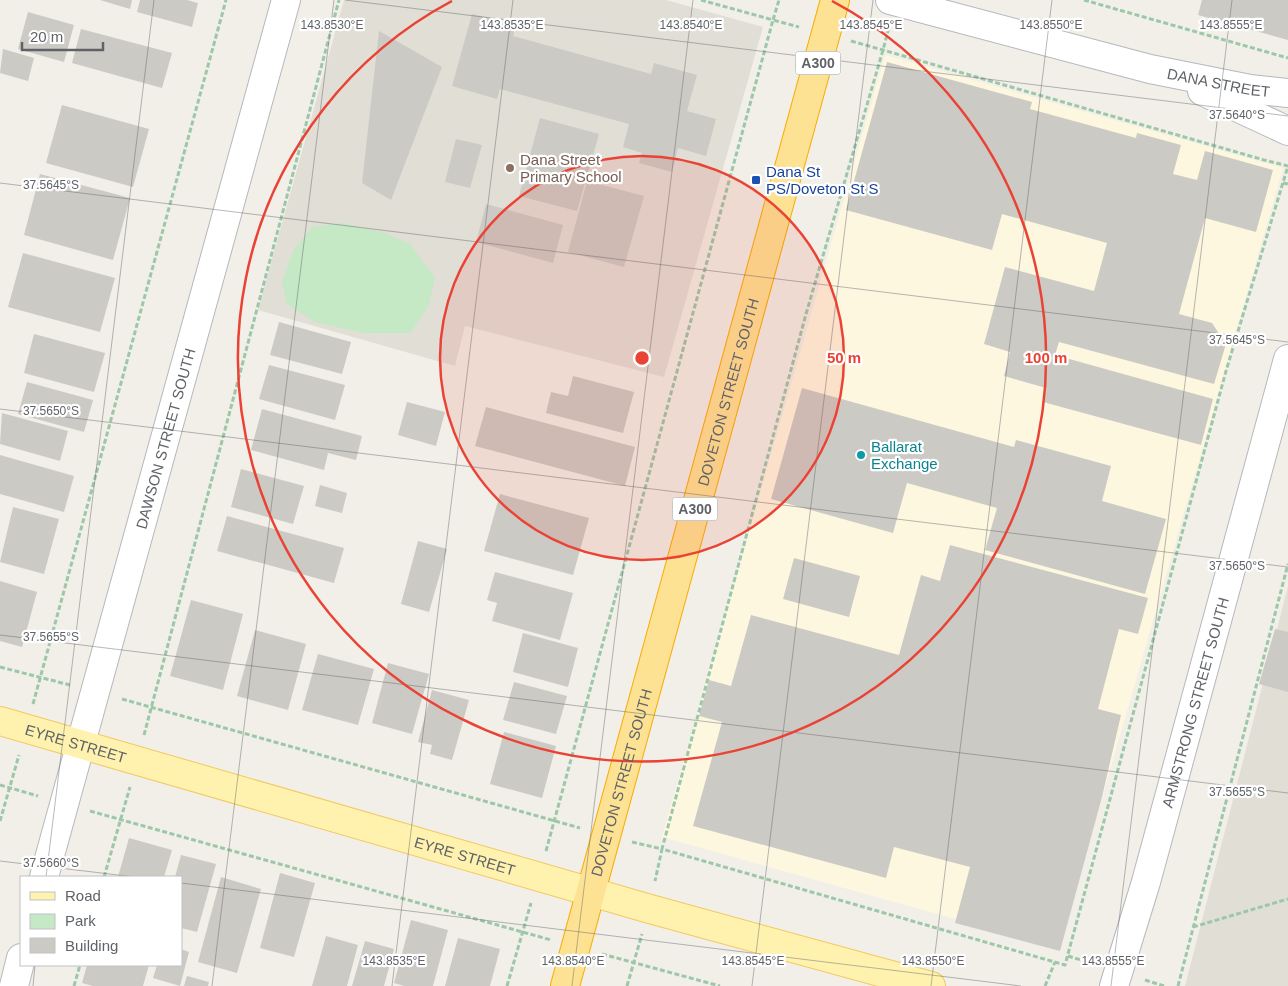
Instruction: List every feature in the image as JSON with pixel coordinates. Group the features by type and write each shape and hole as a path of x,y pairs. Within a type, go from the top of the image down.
{"highway":[{"name":"DOVETON STREET SOUTH","path":"566,986 745,324 835,0"}],"main road":[{"name":"EYRE STREET","path":"0,721 138,759 650,909 931,986"}],"street":[{"name":"DAWSON STREET SOUTH","path":"44,876 286,0"},
{"name":"DANA STREET","path":"890,0 1150,69 1250,89 1288,92"},
{"name":"DANA STREET","path":"1150,69 1250,112 1288,131"},
{"name":"ARMSTRONG STREET SOUTH","path":"1114,986 1146,882 1288,359"},
{"path":"14,986 20,962"}],"path":[{"path":"0,821 226,0"},
{"path":"104,876 138,759 339,0"},
{"path":"0,667 151,707 554,821 662,849 1066,965 1226,371 1288,166 701,0"},
{"path":"554,821 778,0"},
{"path":"1084,0 1288,58"},
{"path":"627,986 650,909 662,849 806,314 883,50"},
{"path":"1283,183 1288,184"},
{"path":"1178,986 1288,564"},
{"path":"0,785 720,986"},
{"path":"1192,927 1288,899"},
{"path":"1046,986 1055,962"},
{"path":"74,986 80,966"}],"shaded area":[{"name":"Dana Street Primary School","path":"344,0 666,0 763,27 664,377 465,326 455,366 258,310"},
{"path":"885,55 1283,168 1059,948 662,837"},
{"path":"1288,586 1288,986 1185,986"}],"green space":[{"path":"341,223 382,232 410,244 435,278 428,307 410,333 364,333 315,322 287,304 282,281 293,251 312,227"}],"building":[{"path":"100,0 132,0 130,9"},
{"path":"140,0 187,0 198,3 192,27 137,12"},
{"path":"1202,0 1288,0 1288,40 1198,15"},
{"path":"28,12 74,25 64,62 18,49"},
{"path":"472,14 516,25 513,36 651,74 654,63 697,75 687,111 716,119 706,156 678,148 672,172 639,163 642,153 623,147 629,124 500,89 497,99 452,86"},
{"path":"81,29 172,53 162,88 72,63"},
{"path":"379,31 442,67 391,200 362,183"},
{"path":"3,49 34,58 28,81 0,73"},
{"path":"887,62 1032,102 1030,109 1136,138 1137,133 1181,145 1173,174 1197,180 1205,151 1273,170 1256,232 1205,218 1179,314 1212,323 1226,344 1214,384 1059,342 1055,355 1213,399 1201,445 1043,402 1046,388 1004,376 1010,352 984,344 1005,267 1094,291 1107,243 1002,214 992,250 846,210"},
{"path":"62,105 149,129 133,187 46,163"},
{"path":"540,118 599,134 577,211 519,196"},
{"path":"456,139 482,145 470,188 445,182"},
{"path":"40,174 130,198 113,260 24,235"},
{"path":"587,181 644,196 624,267 568,252"},
{"path":"486,204 563,225 553,263 476,242"},
{"path":"23,253 115,278 100,332 8,307"},
{"path":"279,322 351,342 342,374 270,355"},
{"path":"34,334 105,353 94,392 24,373"},
{"path":"269,365 345,385 335,420 259,399"},
{"path":"573,376 634,392 623,433 546,413 551,392 568,396"},
{"path":"27,382 93,400 84,432 18,414"},
{"path":"802,388 1014,447 1016,440 1111,466 1102,501 1166,519 1145,594 985,550 997,508 907,483 893,533 771,499"},
{"path":"407,402 445,412 436,446 398,435"},
{"path":"486,407 635,447 625,486 475,446"},
{"path":"262,409 362,436 356,460 328,453 324,470 251,450"},
{"path":"2,413 68,431 60,461 0,444"},
{"path":"0,455 74,476 64,512 0,494"},
{"path":"241,469 304,486 293,524 231,507"},
{"path":"320,485 347,493 342,513 315,506"},
{"path":"500,494 589,518 573,575 484,551"},
{"path":"13,507 59,519 44,574 0,562"},
{"path":"227,516 344,548 334,583 217,551"},
{"path":"418,541 447,549 429,612 401,604"},
{"path":"950,545 1148,598 1138,634 1119,629 1098,709 1121,715 1102,797 1060,951 955,923 970,867 894,847 886,878 693,826 722,722 699,716 709,680 731,686 751,615 899,655 921,575 940,581"},
{"path":"794,558 860,576 849,617 783,599"},
{"path":"495,572 573,593 560,640 492,621 497,603 487,600"},
{"path":"0,581 37,592 22,647 0,641"},
{"path":"191,600 243,614 223,690 170,676"},
{"path":"1275,629 1288,632 1288,692 1259,684"},
{"path":"255,630 306,644 288,710 237,696"},
{"path":"523,633 578,648 568,687 513,672"},
{"path":"318,654 374,669 358,725 302,710"},
{"path":"388,663 429,674 412,734 372,723"},
{"path":"514,682 567,696 556,734 503,720"},
{"path":"432,690 469,700 452,760 430,754 432,745 418,742"},
{"path":"504,732 556,746 542,798 490,784"},
{"path":"129,838 172,850 164,876 118,876"},
{"path":"181,855 216,864 197,932 182,928 182,876 175,876"},
{"path":"280,873 315,883 294,957 260,948"},
{"path":"221,877 261,889 237,973 198,962"},
{"path":"411,920 448,930 433,986 404,986 394,983"},
{"path":"326,936 358,945 347,986 312,986"},
{"path":"458,938 500,949 490,986 445,986"},
{"path":"365,941 394,949 384,986 352,986"},
{"path":"182,949 189,952 180,986 153,978 157,966 182,966"},
{"path":"87,966 149,966 143,986 93,986 82,983"},
{"path":"187,976 209,982 208,986 184,986"}],"place":[{"name":"Dana Street Primary School","path":"510,168"},
{"name":"Dana St PS/Doveton St S","path":"756,180"},
{"name":"Ballarat Exchange","path":"861,455"}]}
